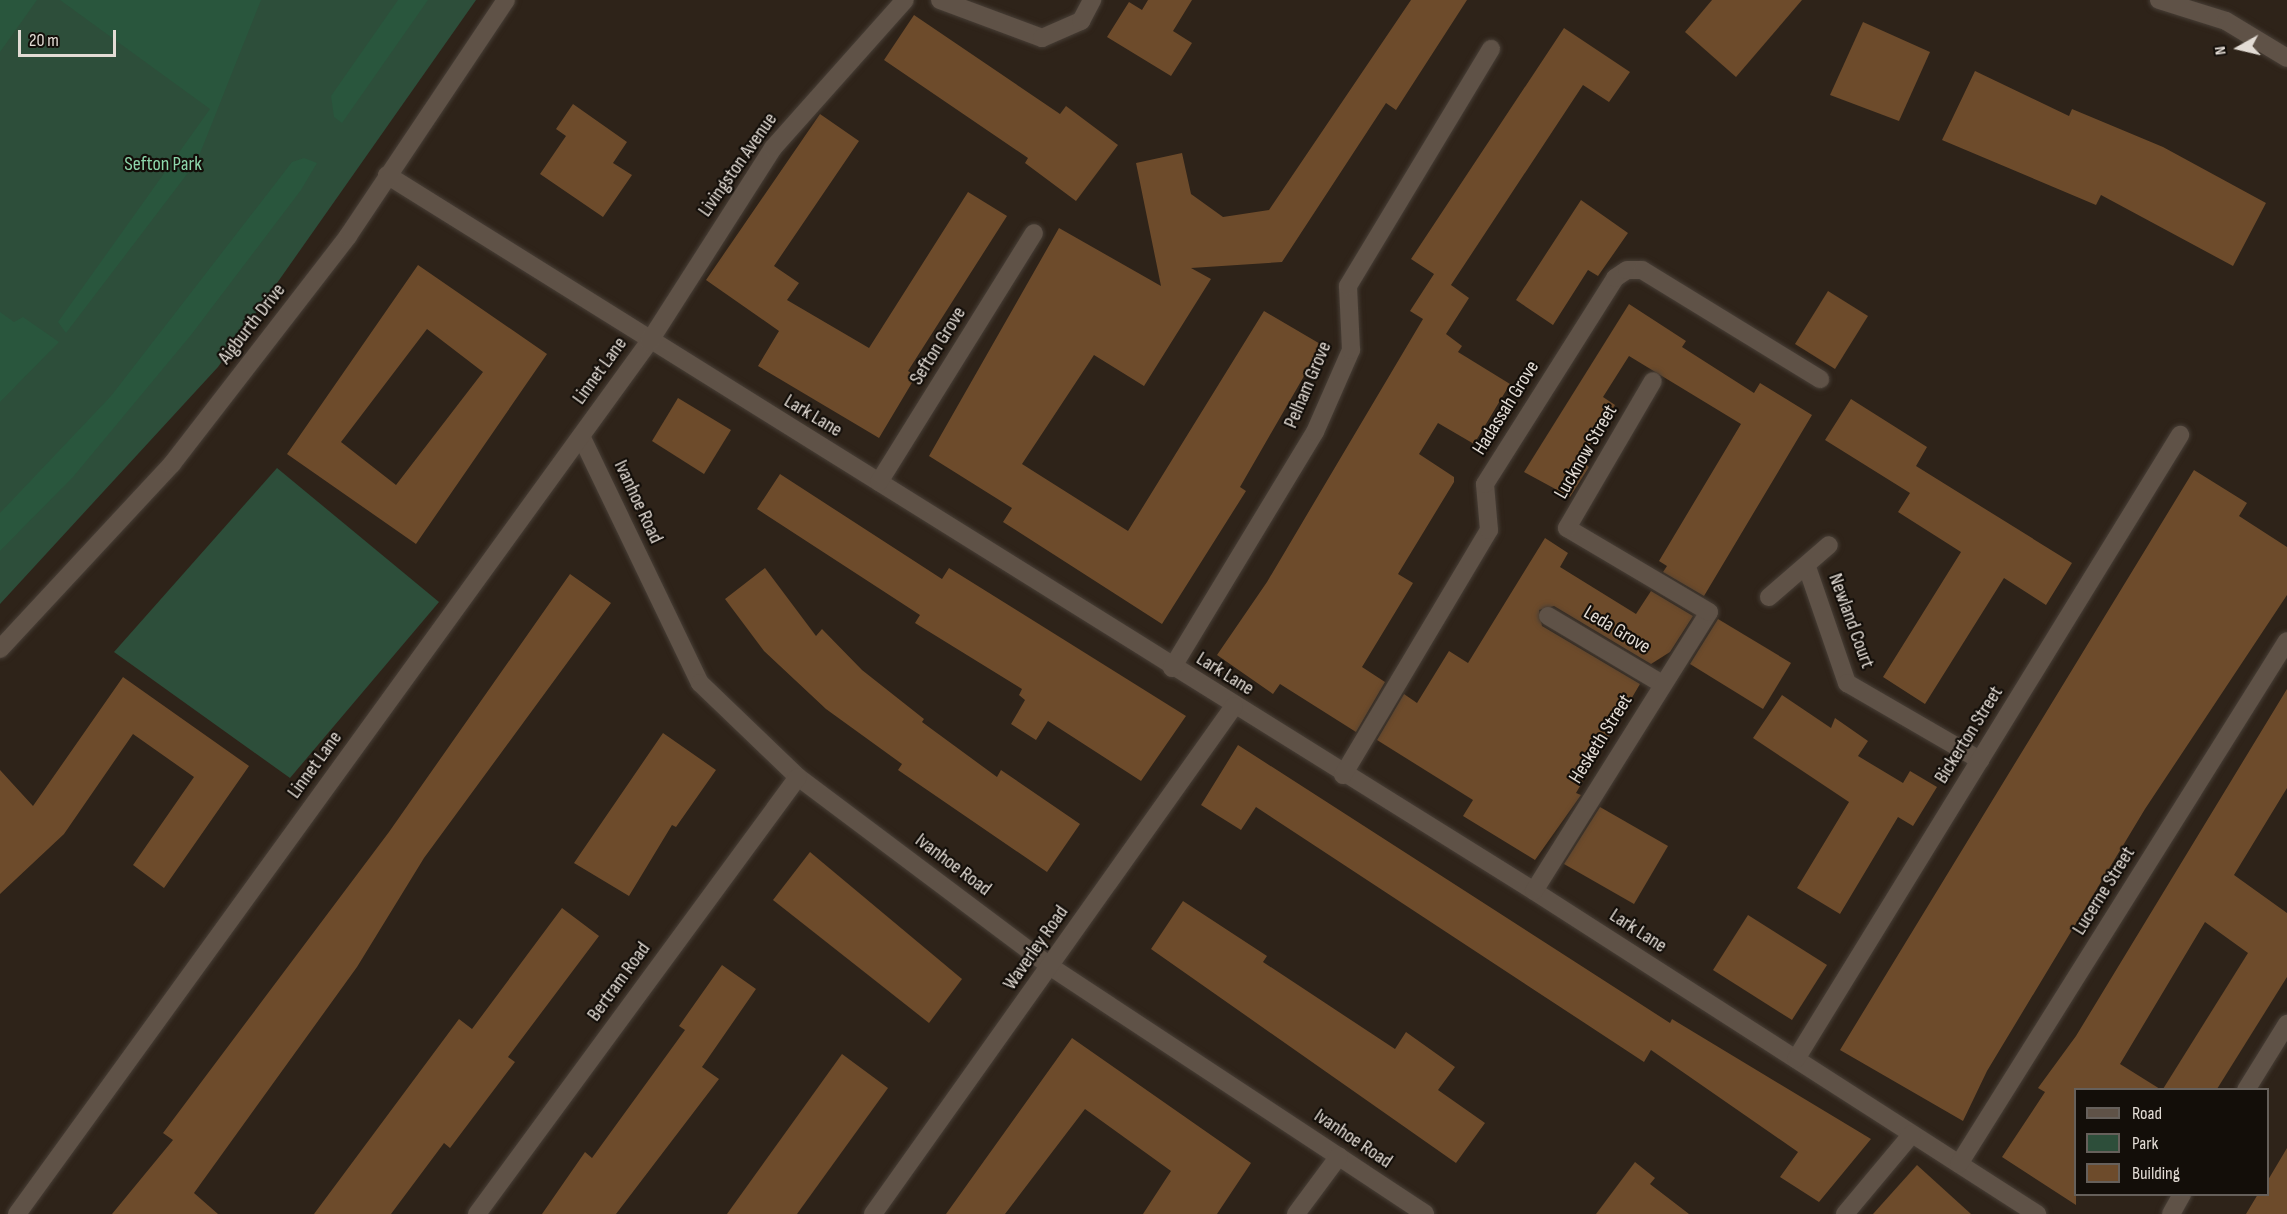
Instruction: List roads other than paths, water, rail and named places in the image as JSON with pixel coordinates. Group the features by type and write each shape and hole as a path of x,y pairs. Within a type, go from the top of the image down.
{"street":[{"name":"Aigburth Drive","path":"0,649 157,482 348,236 506,0"},
{"name":"Livingston Avenue","path":"649,342 773,148 905,0"},
{"path":"940,0 1042,38 1081,21 1092,0"},
{"path":"2159,0 2226,21 2287,58"},
{"name":"Pelham Grove","path":"1172,668 1315,432 1351,350 1348,286 1491,49"},
{"name":"Lark Lane","path":"387,175 649,342 879,482 1343,775 1534,891 2037,1214"},
{"name":"Sefton Grove","path":"879,482 1034,233"},
{"name":"Hadassah Grove","path":"1343,775 1490,530 1485,484 1615,278 1627,270 1642,270 1820,380"},
{"name":"Linnet Lane","path":"18,1214 649,342"},
{"name":"Lucknow Street","path":"1653,381 1568,528 1708,612"},
{"name":"Bickerton Street","path":"1796,1059 2180,435"},
{"name":"Ivanhoe Road","path":"580,436 700,683 798,777 1051,967 1425,1214"},
{"name":"Newland Court","path":"1769,597 1807,567 1829,545"},
{"name":"Newland Court","path":"1807,567 1847,683 1980,760"},
{"name":"Hesketh Street","path":"1534,891 1708,612"},
{"name":"Leda Grove","path":"1548,616 1662,684"},
{"name":"Lucerne Street","path":"1959,1164 2287,641"},
{"name":"Waverley Road","path":"873,1214 1051,967 1234,706"},
{"name":"Bertram Road","path":"477,1214 798,777"},
{"path":"2247,1088 2287,1024"},
{"path":"1845,1214 1912,1134"},
{"path":"1296,1214 1339,1156"},
{"path":"2171,1214 2181,1196"}],"park label":[{"name":"Sefton Park","path":"163,164"}]}
